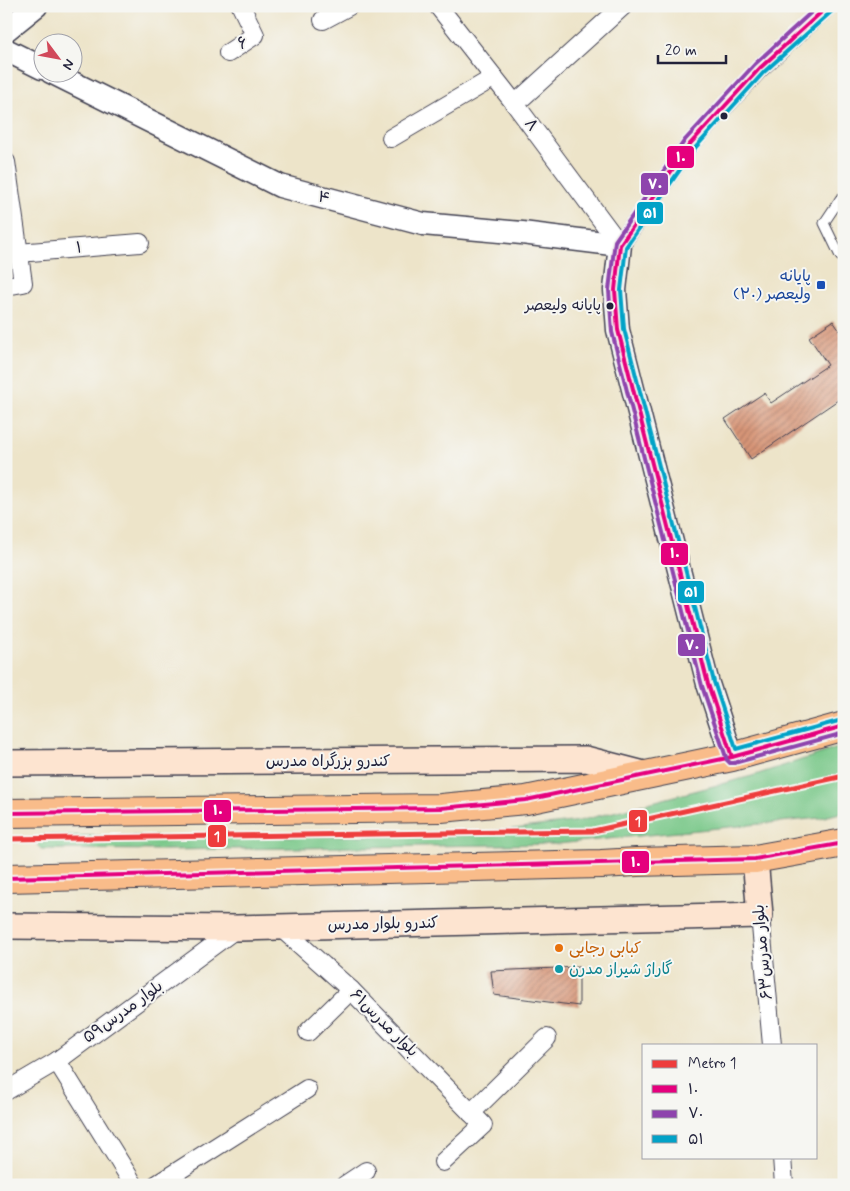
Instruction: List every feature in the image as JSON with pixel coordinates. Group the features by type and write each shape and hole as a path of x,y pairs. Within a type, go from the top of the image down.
{"main road":[{"path":"6,834 18,820 18,813 441,808 526,800 732,757 844,726"},
{"name":"کندرو بزرگراه مدرس","path":"6,763 586,759 648,775"},
{"path":"755,859 844,843"},
{"path":"6,858 16,867 19,878 755,859 844,863"},
{"name":"بلوار مدرس۶۳","path":"755,859 760,915"},
{"name":"کندرو بلوار مدرس","path":"6,926 237,928 760,915"}],"street":[{"path":"6,30 36,6"},
{"name":"۶","path":"228,53 255,35 241,6"},
{"path":"322,20 349,6"},
{"name":"۸","path":"438,6 515,104 620,246"},
{"path":"515,104 623,6"},
{"path":"732,757 708,684 618,330 615,290 620,246 690,144 760,68 828,6"},
{"path":"6,50 32,63"},
{"path":"391,138 493,78"},
{"name":"۴","path":"71,82 280,186 423,224 620,246"},
{"path":"6,162 23,283 6,286"},
{"name":"۱","path":"18,254 140,243"},
{"name":"بلوار مدرس۶۳","path":"760,915 772,1044"},
{"name":"بلوار مدرس۶۱","path":"280,927 351,990 477,1119"},
{"name":"بلوار مدرس۵۹","path":"6,1091 57,1061 237,928"},
{"path":"308,1032 351,990"},
{"path":"443,1162 477,1119 547,1038"},
{"path":"57,1061 134,1185"},
{"path":"156,1185 307,1089"},
{"path":"782,1158 784,1185"},
{"path":"345,1185 366,1171"}],"lane":[{"path":"844,196 824,223 840,256 844,260"}],"green space":[{"path":"844,746 844,812 820,818 557,844 166,850 41,849 35,841 45,835 191,837 465,835 579,821 752,776"}],"building":[{"path":"833,321 844,337 844,396 751,459 725,419 764,393 771,403 828,365 809,337"},
{"name":"گاراژ شیراز مدرن","path":"579,967 579,1006 494,995 491,971"}],"metro line":[{"name":"1","path":"6,839 593,831 844,776"}],"transit line":[{"name":"۷۰","path":"818,6 755,64 685,140 615,241 609,290 612,332 702,686 727,760 730,763 734,763 844,733"},
{"name":"۱۰","path":"732,757 708,684 618,330 615,290 620,245 690,144 760,68 828,6"},
{"name":"۵۱","path":"832,11 764,72 695,148 626,247 621,290 624,329 714,682 736,749 842,720"},
{"name":"۱۰","path":"6,813 441,808 526,800 732,757 844,726"},
{"name":"۱۰","path":"6,878 755,859 844,843"}],"place":[{"name":"پایانه ولیعصر (۲۰)","path":"821,285"},
{"name":"پایانه ولیعصر","path":"610,306"},
{"name":"کبابی رجایی","path":"559,948"},
{"name":"گاراژ شیراز مدرن","path":"559,969"}]}
